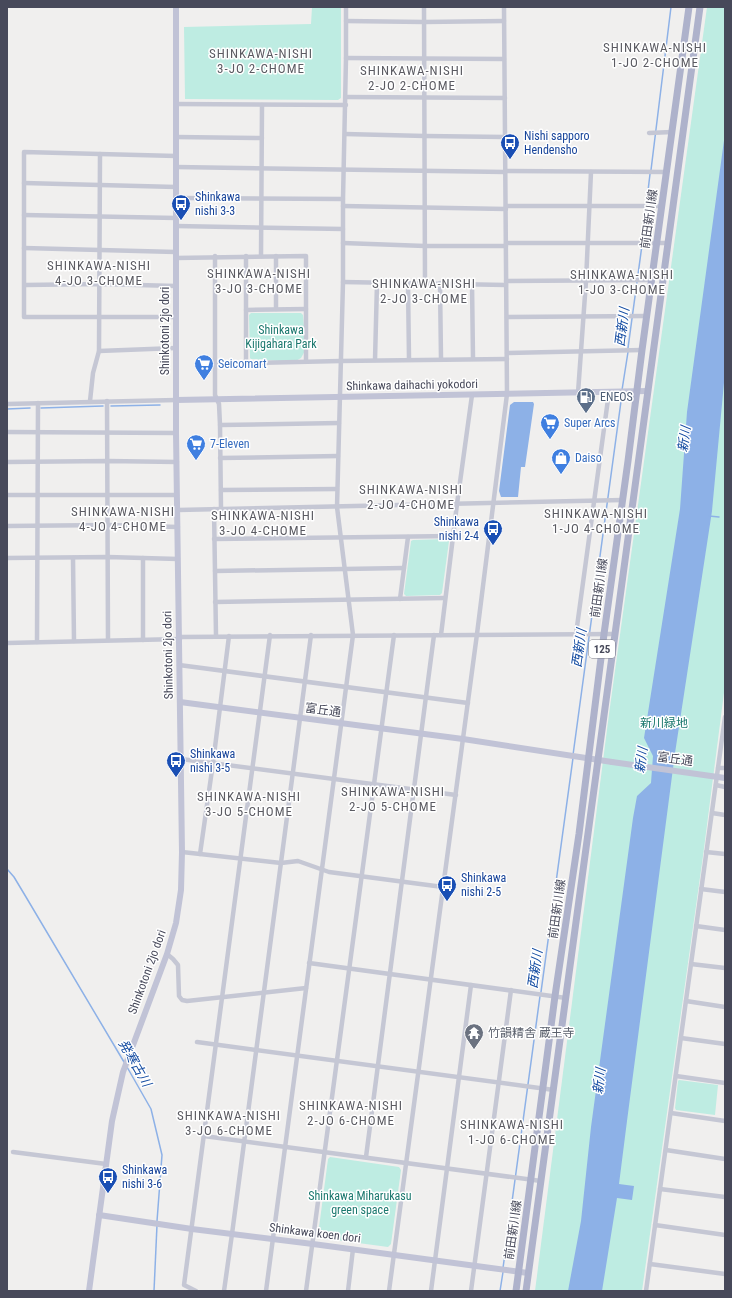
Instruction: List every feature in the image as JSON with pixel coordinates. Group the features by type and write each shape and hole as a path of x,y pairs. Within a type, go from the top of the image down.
{"main road":[{"name":"前田新川線","path":"516,1291 555,996 579,834 604,634 638,391 656,243 689,7"},
{"name":"前田新川線","path":"526,1291 700,7"}],"street":[{"name":"Shinkotoni 2jo dori","path":"89,1291 112,1120 123,1072 176,923 181,890 180,638 176,432 176,7"},
{"path":"266,1291 353,635 337,507 343,282 346,7"},
{"path":"424,7 425,283"},
{"path":"389,1291 456,795 507,394 504,7"},
{"path":"346,20 424,22 504,21"},
{"path":"346,58 504,59"},
{"path":"346,97 505,98"},
{"path":"176,104 346,105"},
{"path":"261,256 262,104"},
{"path":"649,133 672,132"},
{"path":"345,134 505,136"},
{"path":"176,137 262,138"},
{"path":"176,156 24,152 24,317 176,317"},
{"path":"90,401 93,373 99,351 100,154"},
{"path":"176,167 505,172 667,172"},
{"path":"578,393 586,281 591,172"},
{"path":"24,184 176,186"},
{"path":"176,198 343,199"},
{"path":"343,206 425,208 662,206"},
{"path":"24,215 176,218"},
{"path":"176,226 343,229"},
{"path":"343,243 425,246 667,243"},
{"path":"24,248 176,255 306,256 306,362"},
{"path":"215,256 215,395 219,404 221,509"},
{"path":"246,256 246,363"},
{"path":"276,256 276,309"},
{"path":"343,282 472,284 652,280"},
{"path":"375,360 377,283"},
{"path":"408,283 409,359"},
{"path":"440,283 441,359"},
{"path":"25,285 99,284 176,286"},
{"path":"472,284 473,358"},
{"path":"246,310 306,309"},
{"path":"507,317 647,316"},
{"path":"99,351 176,348"},
{"path":"507,353 642,350"},
{"path":"215,364 409,359 507,359"},
{"name":"Shinkawa daihachi yokodori","path":"176,400 648,391"},
{"path":"578,634 609,392"},
{"path":"441,635 472,395"},
{"path":"7,404 176,400"},
{"path":"107,401 108,640"},
{"path":"37,642 38,403"},
{"path":"220,425 339,423"},
{"path":"7,432 176,432"},
{"path":"220,458 338,456"},
{"path":"7,462 177,462"},
{"path":"221,490 337,488"},
{"path":"7,495 178,495"},
{"path":"178,510 623,500"},
{"path":"214,509 216,636"},
{"path":"7,526 37,527 108,525 178,527"},
{"path":"214,539 453,536"},
{"path":"400,599 408,537"},
{"path":"7,558 108,557 178,559"},
{"path":"73,558 74,641"},
{"path":"143,558 143,640"},
{"path":"215,571 404,568"},
{"path":"215,602 445,598"},
{"path":"7,643 270,635 614,634"},
{"path":"196,1291 184,1285 270,635"},
{"path":"224,1291 311,635"},
{"path":"306,1291 363,876 385,692 394,635"},
{"path":"366,1157 434,635"},
{"path":"200,854 229,636"},
{"path":"180,665 468,703"},
{"name":"富丘通","path":"180,702 421,734 725,778"},
{"path":"646,1291 725,717"},
{"path":"180,759 456,795"},
{"path":"718,768 725,768"},
{"path":"716,785 725,787"},
{"path":"712,813 725,815"},
{"path":"182,852 281,863 298,861 322,870 443,887"},
{"path":"706,852 725,854"},
{"path":"702,888 725,892"},
{"path":"696,926 725,930"},
{"path":"166,954 178,965 179,996 182,1000 187,1001 306,988"},
{"path":"309,963 566,998"},
{"path":"691,964 725,968"},
{"path":"431,1291 471,985"},
{"path":"471,1291 511,990"},
{"path":"686,1001 725,1007"},
{"path":"681,1038 725,1044"},
{"path":"197,1042 554,1090"},
{"path":"676,1076 725,1083"},
{"path":"671,1113 725,1121"},
{"path":"204,1136 541,1181"},
{"path":"666,1150 725,1159"},
{"path":"13,1152 106,1164"},
{"path":"660,1189 725,1197"},
{"name":"Shinkawa koen dori","path":"99,1215 192,1229 528,1273"},
{"path":"655,1225 725,1235"},
{"path":"348,1291 353,1249"},
{"path":"650,1264 725,1274"}],"green space":[{"path":"312,7 341,7 341,98 338,100 185,99 184,27 311,24"},
{"name":"新川緑地","path":"707,7 725,7 725,685 703,856 642,1291 535,1291 609,714"},
{"name":"Shinkawa Kijigahara Park","path":"251,313 301,313 303,315 306,349 301,358 294,362 251,359 249,315"},
{"path":"447,539 449,541 442,593 440,595 406,596 404,594 411,541"},
{"path":"679,1080 718,1085 715,1115 676,1110"},
{"name":"Shinkawa Miharukasu green space","path":"330,1157 399,1167 401,1170 391,1244 388,1247 321,1238 318,1235 328,1159"}],"water":[{"name":"新川","path":"725,133 725,372 712,511 675,753 619,1184 634,1186 632,1200 617,1198 602,1291 568,1291 581,1221 591,1127 633,818 637,796 651,783 653,756 644,738 680,509 687,412"},
{"path":"514,402 533,402 534,404 525,467 521,467 518,497 501,497 499,491 510,405"}],"waterway":[{"name":"西新川","path":"651,170 671,7"},
{"name":"西新川","path":"642,241 650,174"},
{"name":"西新川","path":"628,348 642,245"},
{"name":"西新川","path":"622,390 628,352"},
{"name":"西新川","path":"573,755 622,394"},
{"path":"111,406 160,405"},
{"path":"41,408 103,406"},
{"path":"7,409 30,408"},
{"path":"709,516 719,517"},
{"name":"西新川","path":"541,992 573,758"},
{"name":"発寒古川","path":"7,869 14,877 124,1062"},
{"name":"西新川","path":"503,1268 540,996"},
{"name":"発寒古川","path":"127,1067 151,1109 162,1155 157,1221"},
{"name":"発寒古川","path":"154,1291 157,1225"},
{"name":"西新川","path":"500,1291 503,1272"}],"place":[{"name":"Nishi sapporo Hendensho","path":"510,160"},
{"name":"Shinkawa nishi 3-3","path":"181,221"},
{"name":"Seicomart","path":"204,381"},
{"name":"ENEOS","path":"586,414"},
{"name":"Super Arcs","path":"550,440"},
{"name":"7-Eleven","path":"196,461"},
{"name":"Daiso","path":"561,475"},
{"name":"Shinkawa nishi 2-4","path":"493,546"},
{"name":"Shinkawa nishi 3-5","path":"176,778"},
{"name":"Shinkawa nishi 2-5","path":"447,902"},
{"name":"竹韻精舎 蔵王寺","path":"474,1050"},
{"name":"Shinkawa nishi 3-6","path":"108,1194"}],"district":[{"name":"SHINKAWA-NISHI 1-JO 2-CHOME","path":"655,54"},
{"name":"SHINKAWA-NISHI 3-JO 2-CHOME","path":"261,60"},
{"name":"SHINKAWA-NISHI 2-JO 2-CHOME","path":"412,78"},
{"name":"SHINKAWA-NISHI 4-JO 3-CHOME","path":"99,272"},
{"name":"SHINKAWA-NISHI 3-JO 3-CHOME","path":"259,280"},
{"name":"SHINKAWA-NISHI 1-JO 3-CHOME","path":"622,282"},
{"name":"SHINKAWA-NISHI 2-JO 3-CHOME","path":"424,290"},
{"name":"SHINKAWA-NISHI 2-JO 4-CHOME","path":"411,496"},
{"name":"SHINKAWA-NISHI 4-JO 4-CHOME","path":"123,518"},
{"name":"SHINKAWA-NISHI 1-JO 4-CHOME","path":"596,520"},
{"name":"SHINKAWA-NISHI 3-JO 4-CHOME","path":"263,522"},
{"name":"SHINKAWA-NISHI 2-JO 5-CHOME","path":"393,798"},
{"name":"SHINKAWA-NISHI 3-JO 5-CHOME","path":"249,804"},
{"name":"SHINKAWA-NISHI 2-JO 6-CHOME","path":"351,1112"},
{"name":"SHINKAWA-NISHI 3-JO 6-CHOME","path":"229,1122"},
{"name":"SHINKAWA-NISHI 1-JO 6-CHOME","path":"512,1132"}]}
